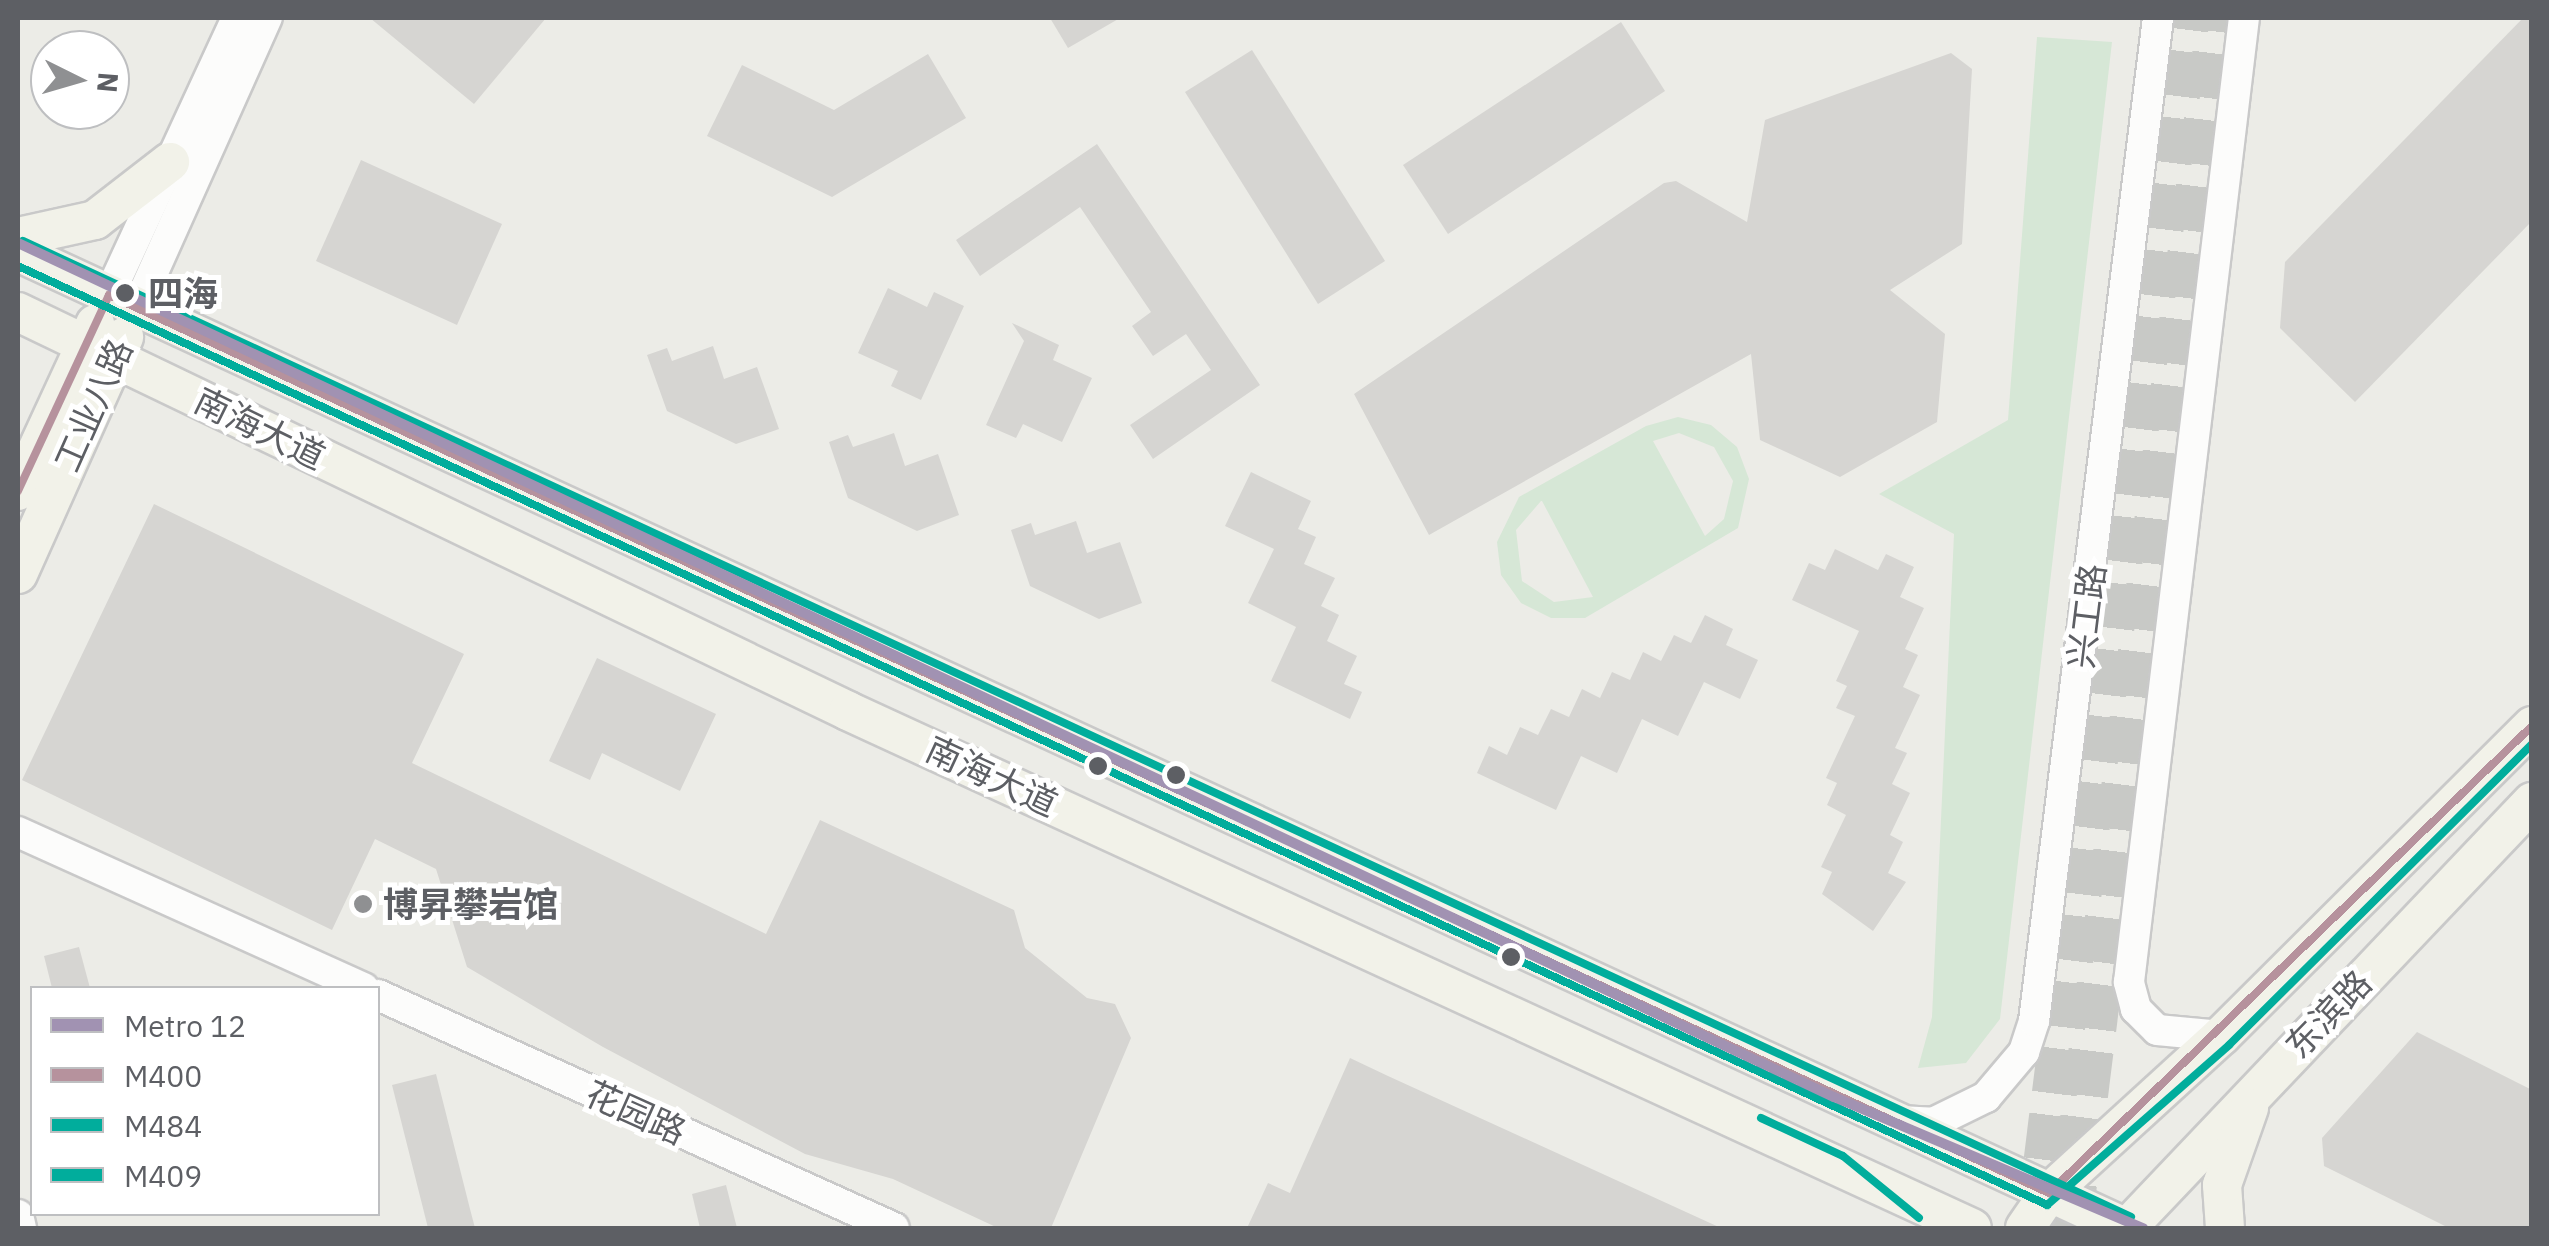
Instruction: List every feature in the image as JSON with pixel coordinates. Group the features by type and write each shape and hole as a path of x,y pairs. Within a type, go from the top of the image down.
{"main road":[{"path":"18,237 96,220 170,162"},
{"name":"南海大道","path":"18,252 2126,1228"},
{"name":"工业八路","path":"18,574 100,351 123,301"},
{"name":"南海大道","path":"18,312 848,711 1972,1228"},
{"name":"工业八路","path":"18,491 100,351"},
{"name":"东滨路","path":"2025,1228 2049,1192 2221,1036 2532,726"},
{"name":"东滨路","path":"2126,1228 2532,802"},
{"path":"2224,1228 2231,1144 2280,1065"},
{"path":"1836,1166 1911,1228"}],"street":[{"name":"工业八路","path":"123,301 170,162 237,18"},
{"name":"工业八路","path":"123,301 267,18"},
{"name":"兴工路","path":"1890,1119 1933,1122 1986,1097 2024,1052 2034,1021 2158,18"},
{"path":"2221,1036 2149,1026 2129,982 2244,18"},
{"path":"18,832 359,986"},
{"name":"花园路","path":"380,996 894,1228"},
{"path":"18,1216 21,1228"}],"green space":[{"path":"2037,37 2112,42 2000,1019 1966,1063 1918,1068 1932,1017 1954,534 1879,494 2008,420"},
{"path":"1678,417 1711,425 1737,447 1749,479 1738,528 1585,618 1551,618 1521,603 1501,575 1497,542 1519,497 1646,426","holes":["1679,433 1714,447 1733,481 1724,519 1705,536 1653,441","1542,501 1593,597 1554,602 1522,581 1516,530"]}],"building":[{"path":"370,18 546,18 474,104"},
{"path":"1050,18 1120,18 1068,48"},
{"path":"2523,18 2532,18 2532,221 2355,402 2280,328 2285,262"},
{"path":"1621,22 1665,91 1448,234 1403,165"},
{"path":"1252,50 1385,261 1318,304 1185,92"},
{"path":"1951,53 1972,69 1962,244 1890,290 1945,334 1937,422 1840,477 1760,440 1751,354 1429,535 1354,394 1664,183 1676,181 1747,222 1765,120"},
{"path":"928,54 966,118 832,197 707,136 742,65 834,110"},
{"path":"1097,144 1260,385 1153,459 1130,425 1211,370 1186,334 1153,356 1132,326 1151,312 1080,207 980,276 956,240"},
{"path":"361,160 502,224 457,325 316,261"},
{"path":"888,288 927,307 934,292 964,306 921,400 891,386 898,371 858,353"},
{"path":"1012,323 1059,345 1053,360 1092,378 1062,442 1023,424 1016,438 986,425 1024,341"},
{"path":"713,346 724,379 757,367 779,429 736,444 667,411 647,355 667,348 672,361"},
{"path":"894,433 905,466 938,454 959,515 917,531 848,498 829,442 848,435 853,447"},
{"path":"1251,472 1311,501 1298,529 1316,537 1304,564 1335,578 1321,606 1339,615 1327,641 1357,656 1344,684 1362,692 1350,719 1271,681 1296,627 1248,603 1274,549 1225,526"},
{"path":"154,504 464,654 412,763 766,934 820,820 1014,910 1025,948 1087,998 1115,1004 1131,1038 1051,1228 998,1228 893,1179 805,1154 603,1047 467,967 436,869 375,839 332,930 22,780"},
{"path":"1076,521 1087,553 1120,542 1142,603 1099,619 1030,586 1011,530 1031,523 1035,535"},
{"path":"1835,549 1878,570 1886,554 1914,567 1900,597 1924,608 1905,649 1918,655 1903,687 1920,695 1895,748 1907,753 1892,784 1910,793 1890,835 1903,842 1888,873 1906,882 1873,931 1822,894 1832,872 1821,867 1846,815 1827,805 1837,783 1826,778 1855,716 1836,708 1847,686 1836,681 1859,631 1792,600 1809,563 1825,570"},
{"path":"1705,615 1733,629 1726,645 1758,660 1740,699 1704,682 1678,736 1642,719 1617,773 1581,756 1556,810 1477,773 1489,746 1507,755 1520,727 1538,735 1551,709 1569,717 1582,689 1600,698 1612,672 1630,680 1643,652 1661,661 1674,635 1691,643"},
{"path":"597,658 716,714 680,791 602,753 590,780 549,761"},
{"path":"79,947 89,986 52,986 44,956"},
{"path":"2417,1032 2532,1090 2532,1228 2449,1228 2324,1166 2322,1138"},
{"path":"1350,1058 1721,1228 1247,1228 1268,1183 1290,1193"},
{"path":"436,1074 475,1228 428,1228 392,1085"},
{"path":"726,1185 737,1228 700,1228 692,1194"}],"tunnel":[{"path":"2038,1226 2187,18"},
{"path":"2069,1228 2219,18"}],"metro line":[{"name":"12","path":"18,243 1834,1097 2143,1228"}],"transit line":[{"name":"M409","path":"23,241 2131,1217"},
{"name":"M484","path":"18,266 2047,1205 2229,1045 2532,744"},
{"name":"M400","path":"18,491 109,295 2049,1193 2532,726"},
{"name":"M409","path":"1761,1118 1843,1156 1919,1218"}],"place":[{"name":"四海","path":"125,293"},
{"name":"博昇攀岩馆","path":"363,904"}]}
